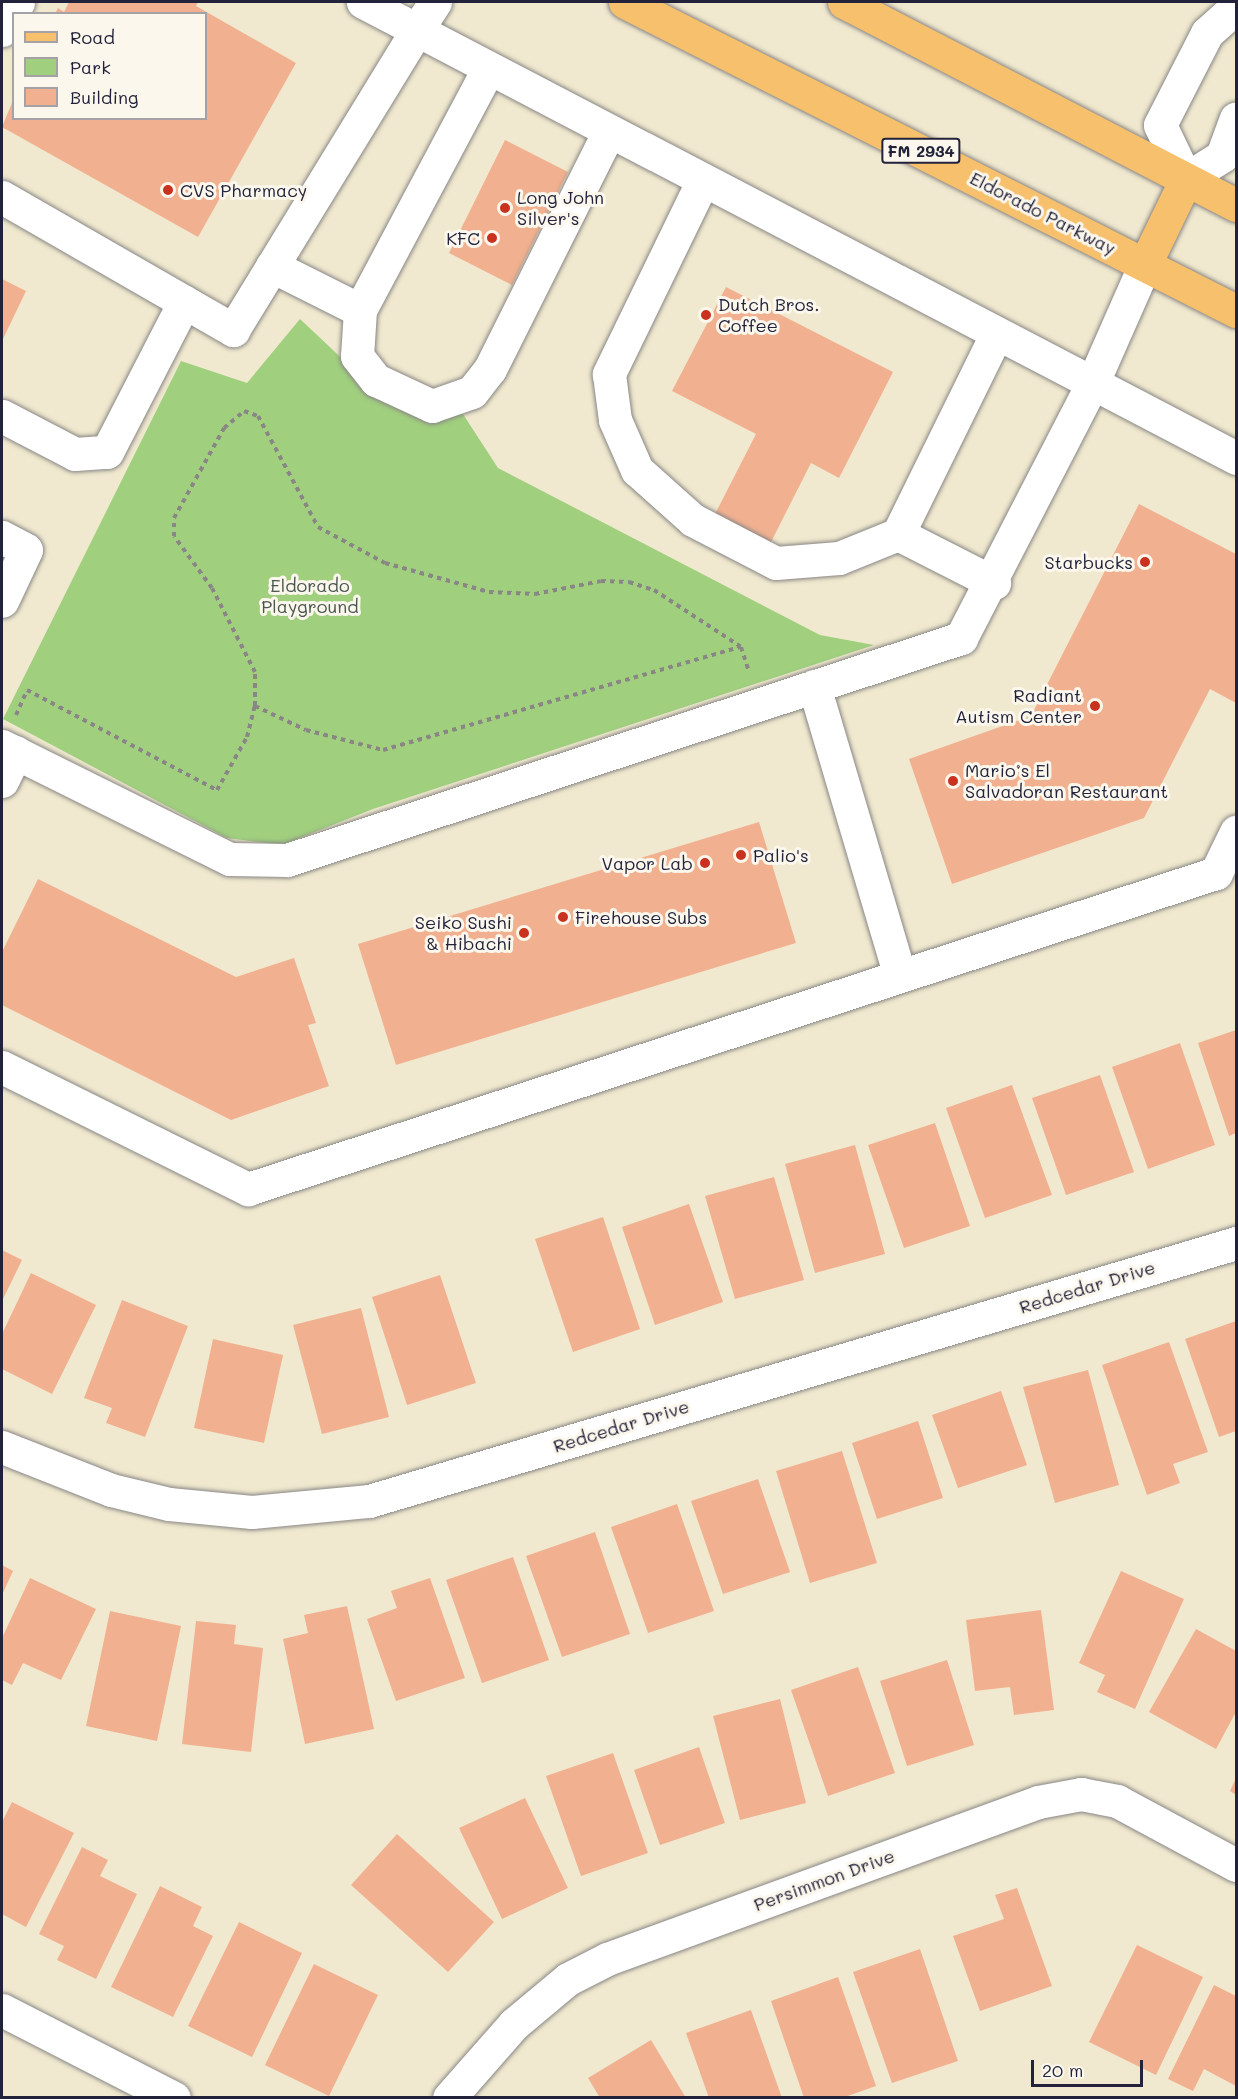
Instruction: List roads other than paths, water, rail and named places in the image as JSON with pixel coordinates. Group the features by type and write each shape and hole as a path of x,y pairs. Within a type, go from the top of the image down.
{"main road":[{"name":"Eldorado Parkway","path":"625,2 1236,311"},
{"path":"844,2 1236,205"},
{"path":"1145,264 1186,179"}],"street":[{"path":"363,2 1236,458"},
{"path":"2,197 233,330 435,2"},
{"path":"1236,7 1207,33 1160,125 1186,179 1222,156 1236,118"},
{"path":"2,30 12,12"},
{"path":"488,69 360,310 357,356 376,380 432,406 472,392 490,369 609,131"},
{"path":"703,180 609,374 615,420 637,470 693,520 776,563 839,558 898,534 996,334"},
{"path":"2,781 7,748 230,859 287,860 961,638 994,583 1093,382 1145,264"},
{"path":"272,266 360,310"},
{"path":"2,416 75,454 107,452 184,302"},
{"path":"898,534 994,583"},
{"path":"2,537 26,550 2,601"},
{"path":"814,686 900,976"},
{"path":"2,1067 248,1190 1216,873 1236,832"},
{"name":"Redcedar Drive","path":"2,1447 111,1490 169,1504 252,1512 369,1501 1236,1243"},
{"name":"Persimmon Drive","path":"449,2097 514,2024 568,1980 607,1959 1038,1802 1081,1794 1117,1801 1236,1865"},
{"path":"2,2010 174,2097"}],"place":[{"name":"CVS Pharmacy","path":"168,190"},
{"name":"Long John Silver's","path":"505,208"},
{"name":"KFC","path":"492,238"},
{"name":"Dutch Bros. Coffee","path":"706,315"},
{"name":"Starbucks","path":"1145,562"},
{"name":"Radiant Autism Center","path":"1095,706"},
{"name":"Mario’s El Salvadoran Restaurant","path":"953,781"},
{"name":"Palio's","path":"741,855"},
{"name":"Vapor Lab","path":"705,863"},
{"name":"Firehouse Subs","path":"563,917"},
{"name":"Seiko Sushi & Hibachi","path":"524,933"}],"park label":[{"name":"Eldorado Playground","path":"310,596"}]}
